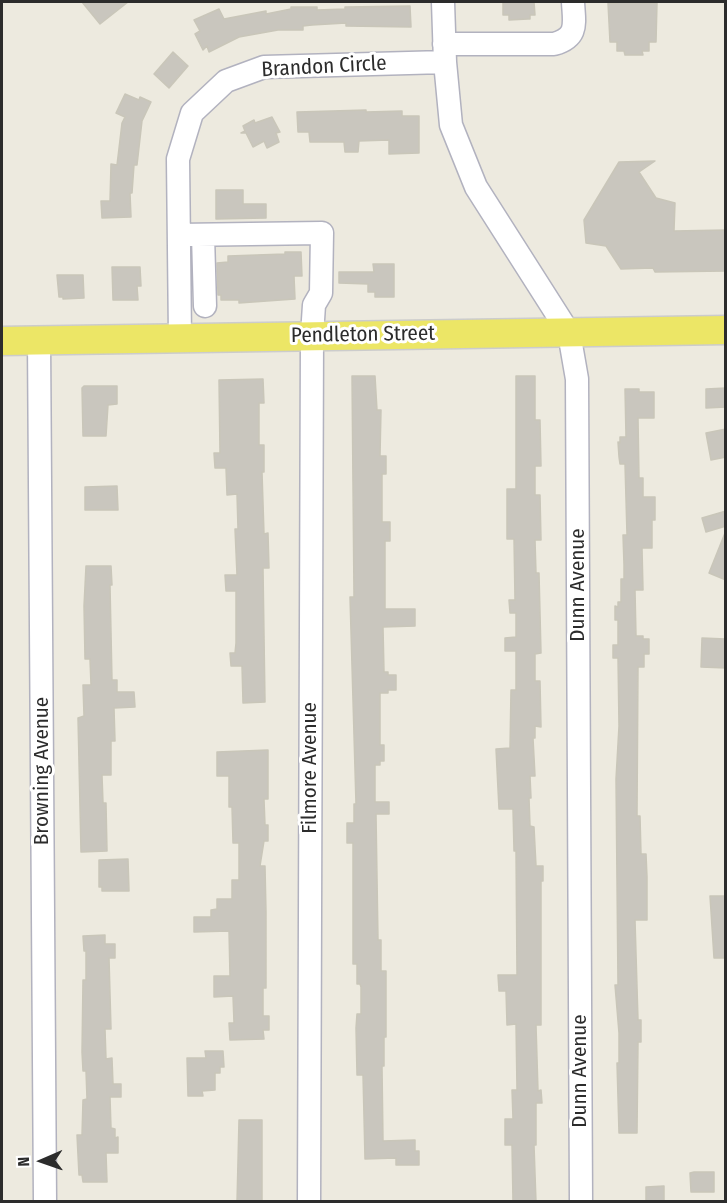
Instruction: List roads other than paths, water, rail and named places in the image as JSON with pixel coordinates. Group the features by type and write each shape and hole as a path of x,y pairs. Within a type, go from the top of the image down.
{"main road":[{"name":"Pendleton Street","path":"2,341 726,330"}],"street":[{"name":"Dunn Avenue","path":"443,2 444,53 451,125 477,187 570,333 577,379 581,1202"},
{"name":"Brandon Circle","path":"180,338 178,159 192,113 226,81 264,67 554,44 564,41 574,29 573,2"},
{"name":"Filmore Avenue","path":"203,235 322,233 321,293 314,305 312,335 309,1202"},
{"path":"178,235 203,235 205,306"},
{"name":"Browning Avenue","path":"39,340 45,1202"}]}
